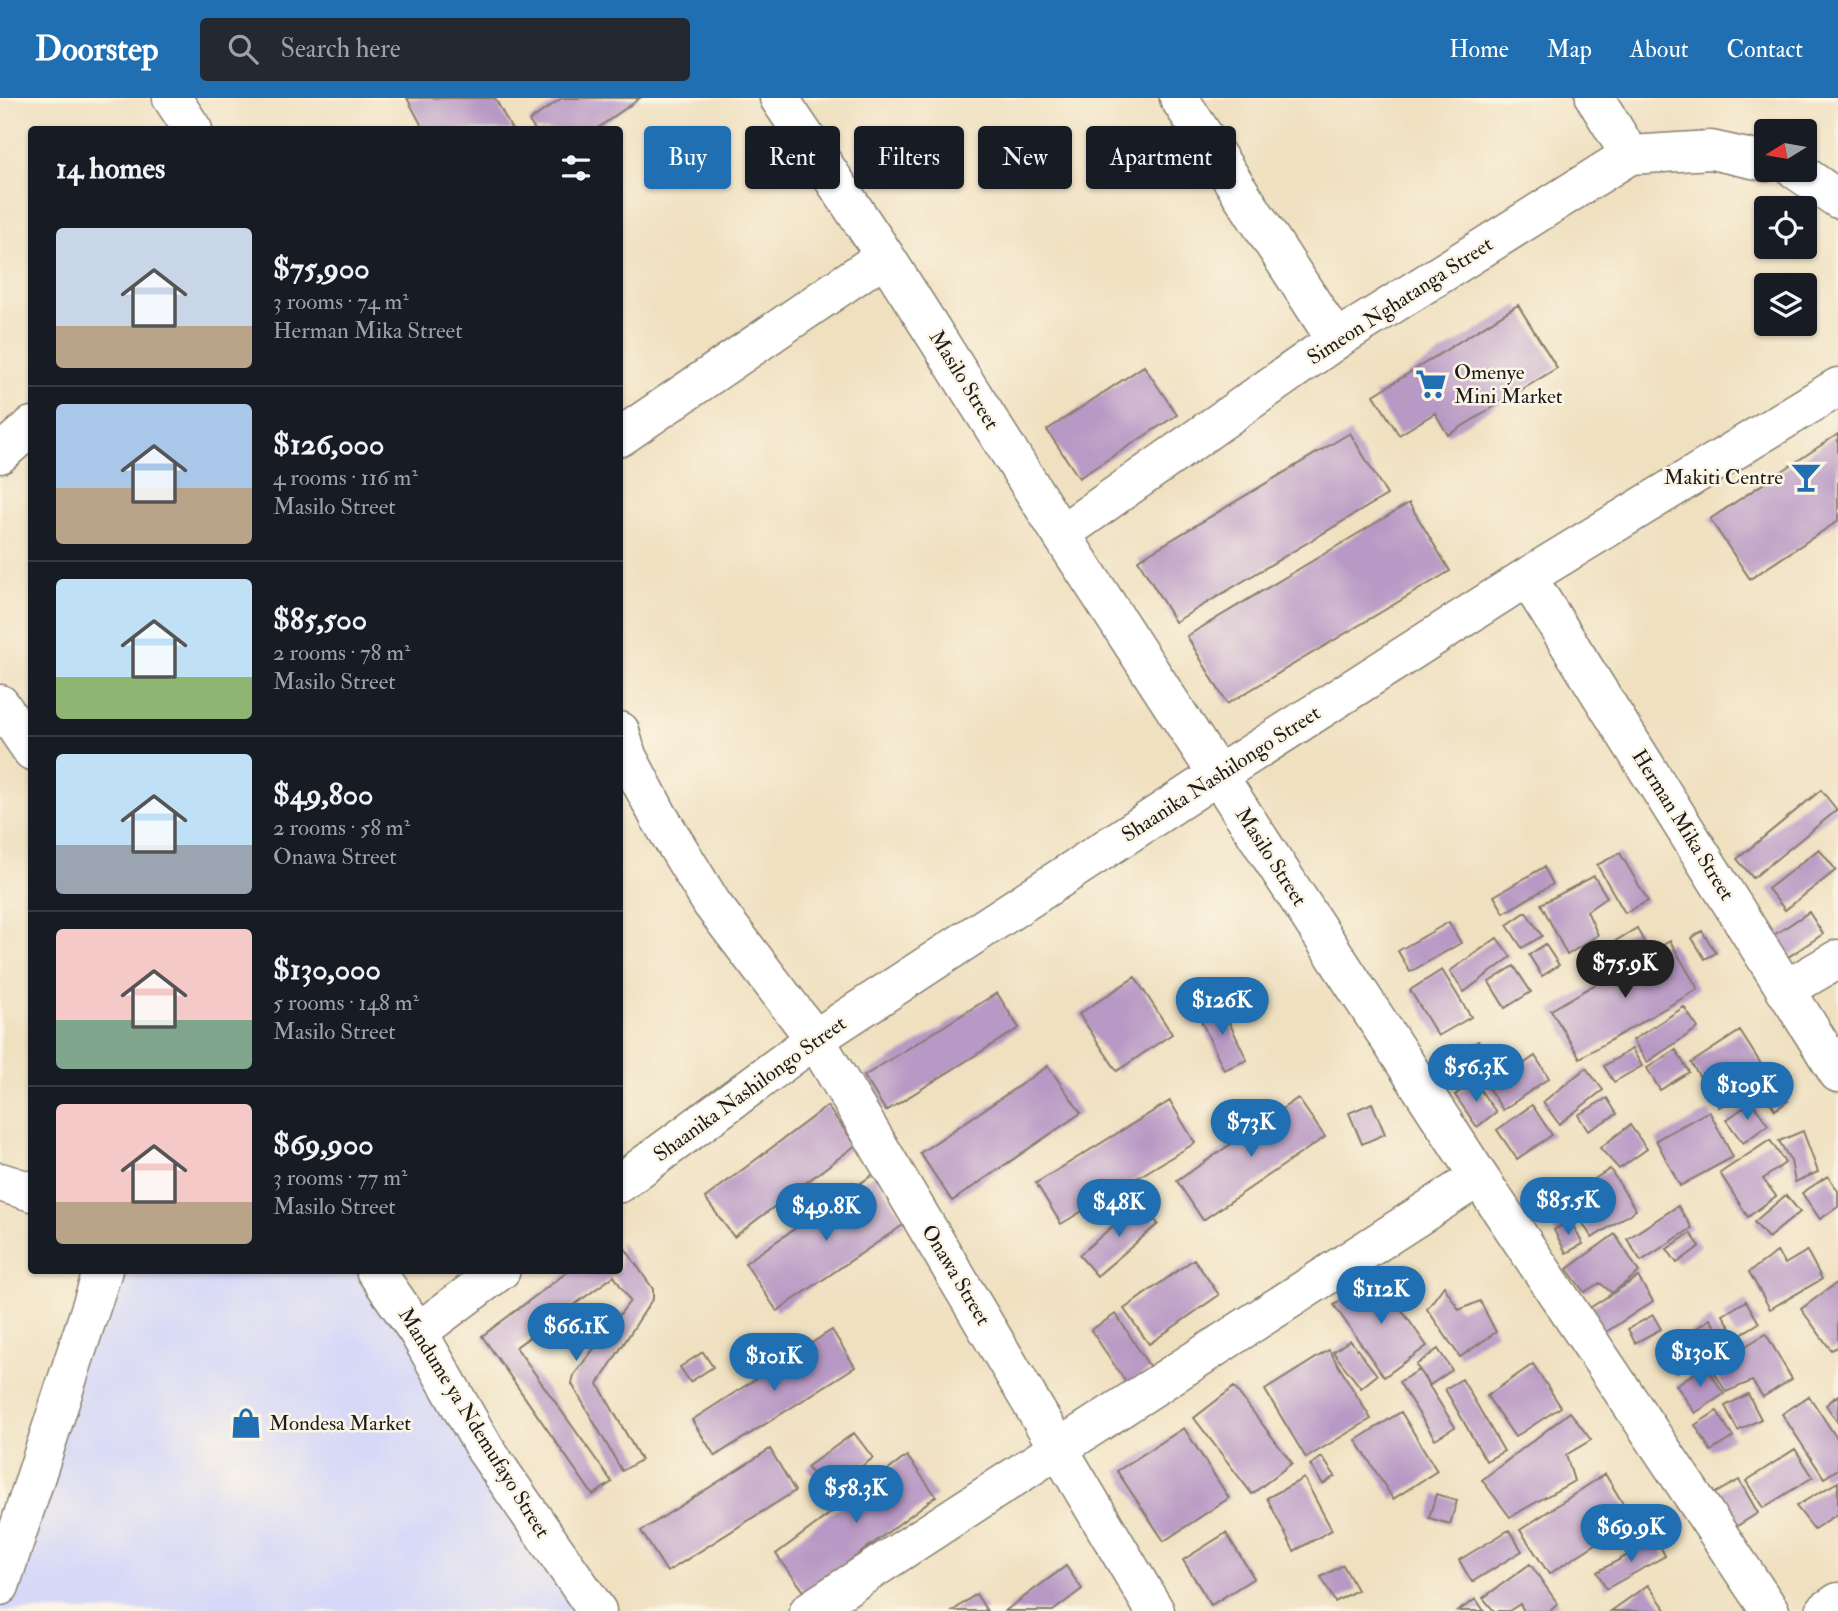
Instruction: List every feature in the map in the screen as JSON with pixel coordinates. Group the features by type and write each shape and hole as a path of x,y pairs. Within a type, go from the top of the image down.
{"street":[{"path":"172,98 190,126"},
{"name":"Masilo Street","path":"779,98 885,256 1061,534 1479,1177 1770,1611"},
{"path":"1179,98 1336,340"},
{"path":"1595,98 1630,155"},
{"name":"Simeon Nghatanga Street","path":"1061,534 1336,340 1630,155 1711,149 1754,159"},
{"path":"1813,182 1838,199"},
{"path":"623,436 885,256"},
{"name":"Shaanika Nashilongo Street","path":"623,1181 815,1039 1218,775 1527,577 1838,387"},
{"path":"0,454 28,430"},
{"name":"Herman Mika Street","path":"1527,577 1838,1073"},
{"path":"0,705 28,745"},
{"name":"Onawa Street","path":"623,742 627,756 659,817 712,904 815,1039 1154,1611"},
{"path":"1786,990 1838,958"},
{"path":"809,1611 1479,1177"},
{"path":"0,1182 28,1191"},
{"path":"0,1586 102,1274"},
{"name":"Mandume ya Ndemufayo Street","path":"378,1274 418,1332 485,1448 597,1611"},
{"path":"418,1332 496,1274"},
{"path":"1825,1611 1838,1602"}],"shaded area":[{"name":"Mondesa Market","path":"102,1274 371,1274 597,1611 0,1611 0,1586"}],"building":[{"path":"407,98 495,98 510,126 422,126"},
{"path":"562,98 640,98 601,126 532,126 529,121"},
{"path":"1518,305 1557,368 1448,435 1435,413 1399,435 1374,395"},
{"path":"1144,366 1177,415 1079,478 1047,430"},
{"path":"1350,433 1387,495 1175,622 1138,560"},
{"name":"Makiti Centre","path":"1838,434 1838,521 1750,579 1710,519"},
{"path":"1409,503 1450,571 1227,704 1187,636"},
{"path":"1821,790 1837,810 1753,878 1737,859"},
{"path":"1819,849 1836,870 1785,910 1768,889"},
{"path":"1620,853 1648,901 1625,913 1597,865"},
{"path":"1544,867 1553,884 1504,913 1494,896"},
{"path":"1594,876 1607,897 1587,911 1598,935 1567,955 1541,904"},
{"path":"1526,912 1542,936 1522,948 1507,925"},
{"path":"1809,912 1823,934 1782,961 1768,939"},
{"path":"1449,922 1461,943 1410,972 1398,951"},
{"path":"1637,928 1645,944 1612,964 1602,949"},
{"path":"1702,931 1716,953 1705,959 1692,938"},
{"path":"1497,938 1511,957 1464,992 1450,971"},
{"path":"1670,941 1698,989 1580,1058 1551,1010"},
{"path":"1545,944 1559,965 1542,976 1529,955"},
{"path":"1514,966 1531,992 1505,1008 1489,982"},
{"path":"1442,970 1471,1017 1438,1036 1410,990"},
{"path":"1135,977 1172,1034 1117,1071 1079,1014"},
{"path":"997,993 1019,1028 886,1111 864,1076"},
{"path":"1220,1003 1247,1060 1224,1070 1198,1014"},
{"path":"1684,1007 1698,1028 1647,1062 1633,1040"},
{"path":"1740,1031 1768,1075 1719,1107 1691,1063"},
{"path":"1478,1041 1488,1054 1459,1072 1450,1058"},
{"path":"1632,1049 1642,1066 1614,1082 1604,1066"},
{"path":"1676,1050 1689,1072 1660,1090 1647,1068"},
{"path":"1535,1056 1549,1078 1503,1110 1488,1088"},
{"path":"1048,1066 1081,1113 952,1201 920,1153"},
{"path":"1586,1068 1603,1090 1559,1124 1543,1102"},
{"path":"1474,1081 1496,1112 1477,1127 1455,1095"},
{"path":"1776,1082 1788,1101 1775,1110 1763,1090"},
{"path":"1298,1098 1325,1137 1203,1220 1177,1181"},
{"path":"1607,1098 1617,1114 1588,1131 1578,1115"},
{"path":"1170,1101 1195,1143 1061,1224 1036,1183"},
{"path":"1752,1102 1768,1125 1743,1143 1726,1120"},
{"path":"1372,1103 1385,1134 1362,1144 1349,1113"},
{"path":"1532,1105 1552,1135 1517,1159 1497,1130"},
{"path":"827,1106 856,1145 734,1237 705,1198"},
{"path":"1709,1111 1733,1157 1680,1186 1656,1140"},
{"path":"1630,1125 1647,1149 1619,1169 1600,1148"},
{"path":"1803,1131 1818,1172 1795,1182 1791,1161 1779,1141"},
{"path":"1770,1140 1785,1163 1763,1179 1776,1196 1748,1217 1720,1173"},
{"path":"1610,1169 1636,1210 1592,1238 1567,1197"},
{"path":"874,1174 906,1223 777,1311 745,1263"},
{"path":"1828,1176 1838,1191 1838,1207 1820,1219 1802,1193"},
{"path":"1786,1195 1800,1212 1768,1238 1754,1222"},
{"path":"1141,1202 1158,1224 1097,1276 1079,1255"},
{"path":"1678,1206 1692,1228 1641,1261 1627,1239"},
{"path":"1570,1220 1583,1244 1566,1253 1554,1230"},
{"path":"1690,1233 1700,1246 1677,1263 1667,1249"},
{"path":"1615,1234 1639,1272 1612,1293 1600,1283 1584,1292 1567,1269"},
{"path":"623,1245 653,1289 653,1298 598,1384 641,1460 622,1471 572,1384 574,1375 630,1301 614,1276 516,1347 612,1482 593,1495 482,1336 565,1274 623,1274"},
{"path":"1807,1251 1822,1279 1770,1309 1749,1272 1777,1252 1785,1264"},
{"path":"1194,1259 1219,1295 1149,1344 1124,1309"},
{"path":"1377,1275 1427,1346 1384,1377 1334,1305"},
{"path":"1638,1277 1653,1301 1600,1336 1585,1311"},
{"path":"1838,1282 1838,1347 1831,1350 1801,1309"},
{"path":"1444,1286 1459,1310 1480,1301 1496,1332 1460,1357 1427,1309"},
{"path":"1746,1301 1759,1323 1736,1337 1723,1315"},
{"path":"1116,1314 1151,1369 1127,1384 1091,1330"},
{"path":"1653,1315 1661,1329 1635,1343 1628,1329"},
{"path":"1710,1319 1724,1341 1677,1373 1663,1352"},
{"path":"832,1330 855,1367 715,1456 692,1420"},
{"path":"1766,1334 1792,1379 1763,1397 1752,1381 1726,1392 1711,1366"},
{"path":"1350,1340 1377,1375 1361,1388 1333,1352"},
{"path":"1438,1349 1452,1370 1430,1385 1416,1365"},
{"path":"1329,1350 1371,1419 1306,1458 1265,1390"},
{"path":"703,1352 713,1367 690,1382 680,1367"},
{"path":"1533,1364 1561,1407 1515,1437 1487,1396"},
{"path":"1706,1366 1724,1394 1695,1413 1676,1385"},
{"path":"1419,1370 1455,1427 1435,1439 1399,1382"},
{"path":"1462,1379 1504,1451 1486,1461 1445,1389"},
{"path":"1234,1387 1292,1463 1252,1494 1194,1418"},
{"path":"1748,1394 1761,1419 1738,1431 1725,1406"},
{"path":"1838,1395 1838,1423 1826,1405"},
{"path":"1809,1396 1838,1440 1838,1469 1824,1478 1782,1414"},
{"path":"1717,1411 1733,1437 1711,1451 1695,1425"},
{"path":"1401,1412 1437,1471 1393,1499 1356,1440"},
{"path":"1570,1412 1591,1440 1566,1455 1574,1481 1510,1517 1482,1480"},
{"path":"1184,1428 1229,1498 1164,1541 1117,1471"},
{"path":"854,1433 873,1458 825,1493 807,1467"},
{"path":"770,1449 795,1491 667,1572 641,1531"},
{"path":"1795,1449 1813,1477 1763,1508 1746,1481"},
{"path":"907,1456 936,1496 806,1594 776,1554"},
{"path":"1322,1457 1335,1476 1323,1484 1310,1465"},
{"path":"1605,1474 1633,1520 1549,1574 1520,1530"},
{"path":"1304,1478 1332,1530 1294,1551 1267,1498"},
{"path":"1739,1480 1758,1513 1732,1529 1712,1495"},
{"path":"1838,1482 1838,1517 1836,1515 1814,1529 1796,1506"},
{"path":"1436,1494 1457,1501 1450,1524 1429,1518"},
{"path":"1509,1530 1522,1551 1472,1582 1459,1560"},
{"path":"1226,1533 1254,1578 1211,1605 1183,1560"},
{"path":"1657,1539 1665,1556 1606,1589 1597,1572"},
{"path":"1530,1564 1558,1604 1550,1611 1524,1611 1520,1604 1509,1611 1494,1611 1483,1598"},
{"path":"1343,1565 1357,1590 1335,1602 1321,1577"},
{"path":"1066,1566 1082,1589 1053,1611 1005,1611"},
{"path":"1648,1585 1667,1611 1611,1611"},
{"path":"976,1594 987,1611 953,1611"},
{"path":"1476,1599 1484,1611 1458,1611"}],"place":[{"name":"Omenye Mini Market","path":"1431,384"},
{"name":"Makiti Centre","path":"1806,477"},
{"name":"Mondesa Market","path":"246,1423"}]}
